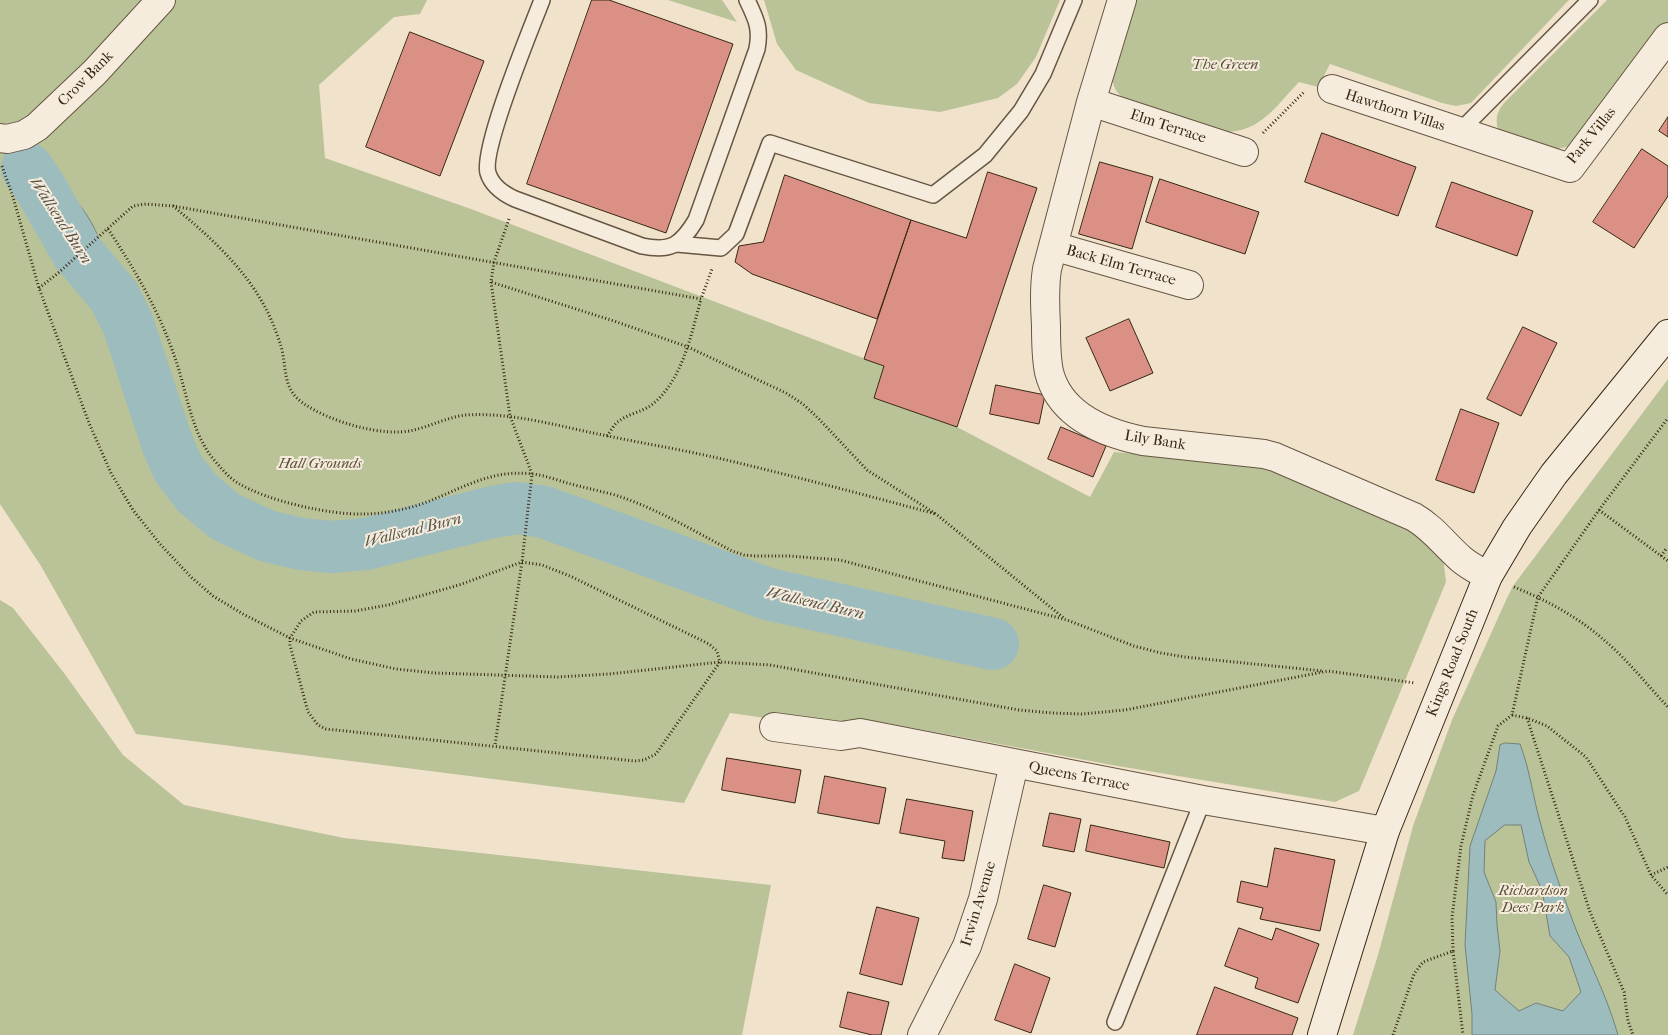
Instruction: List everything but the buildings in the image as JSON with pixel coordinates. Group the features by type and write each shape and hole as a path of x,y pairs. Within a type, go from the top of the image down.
{"street":[{"name":"Crow Bank","path":"0,138 7,139 24,135 37,127 95,72 161,0"},
{"name":"Lily Bank","path":"1122,0 1091,102 1053,246 1045,284 1047,362 1055,388 1074,412 1086,421 1126,438 1264,454 1275,457 1414,517 1426,524 1460,558 1488,576"},
{"name":"Park Villas","path":"1459,132 1570,168 1668,37"},
{"name":"Hawthorn Villas","path":"1332,89 1459,132"},
{"name":"Elm Terrace","path":"1091,102 1244,152"},
{"name":"Back Elm Terrace","path":"1053,246 1189,285"},
{"name":"Kings Road South","path":"1322,1035 1385,831 1488,576 1517,526 1554,474 1668,334"},
{"name":"Queens Terrace","path":"774,727 841,736 860,733 1202,800 1385,831"},
{"name":"Irwin Avenue","path":"922,1035 967,946 983,899 1014,764"}],"lane":[{"path":"542,0 512,77 487,161 488,173 504,194 642,246 655,249 667,248 678,244 720,248 736,234 770,143 933,195 985,155 1021,111 1043,74 1074,0"},
{"path":"678,244 689,232 696,220 757,49 760,35 758,22 747,0"},
{"path":"1459,132 1590,0"},
{"path":"1115,1022 1202,800"}],"path":[{"path":"1244,152 1306,89 1322,94 1332,89"},
{"path":"0,161 13,197 39,288 89,423 111,473 133,510 160,544 191,577 213,596 290,638 351,659 396,669 435,673 558,677 720,662 770,665 1019,710 1074,714 1125,710 1328,672"},
{"path":"495,745 522,562 532,474 510,416 491,282 494,262 515,199"},
{"path":"39,288 133,206 138,204 173,206 701,299"},
{"path":"173,206 207,234 248,280 266,309 281,348 285,377 290,390 301,402 342,421 365,428 391,432 412,430 464,415 510,416 722,459 936,514"},
{"path":"108,229 125,255 155,311 174,354 192,414 204,445 214,460 238,483 275,499 337,512 380,514 412,507 491,476 532,474 616,496 665,516 732,551 744,555 798,556 840,560 1067,620 1134,646 1161,653 1443,686"},
{"path":"607,436 618,421 649,407 670,386 688,347 701,299 720,248"},
{"path":"491,282 614,321 688,347 786,393 819,419 867,470 936,514 1067,620"},
{"path":"1463,1035 1453,951 1452,917 1461,846 1473,795 1498,726 1512,715 1538,597 1599,510 1668,418"},
{"path":"1599,510 1668,561"},
{"path":"1661,556 1666,549"},
{"path":"522,562 542,565 570,576 709,644 717,652 720,662 656,754 650,758 635,761 326,728 318,724 308,712 290,646 290,638 301,621 314,612 355,611 388,605 459,585 522,562"},
{"path":"1488,576 1538,597 1575,619 1604,640 1668,707"},
{"path":"1512,715 1527,718 1547,726 1586,757 1625,816 1651,875 1668,895"},
{"path":"1527,718 1590,912 1624,992 1628,1022 1633,1035"},
{"path":"1651,875 1668,867"},
{"path":"1392,1035 1414,974 1423,962 1453,951"}],"green space":[{"name":"Hall Grounds","path":"0,0 427,0 420,14 394,17 319,85 325,158 471,209 884,366 874,398 957,427 1090,497 1114,452 1265,466 1411,528 1443,557 1446,582 1359,791 1335,802 1112,765 870,720 837,728 730,713 684,803 136,734 41,566 0,504"},
{"path":"668,0 722,0 737,22"},
{"path":"764,0 1060,0 1036,57 1017,84 998,98 940,112 869,103 796,70 777,44"},
{"name":"The Green","path":"1136,0 1569,0 1471,103 1456,106 1442,103 1330,64 1318,87 1299,82 1275,109 1257,123 1236,131 1223,132 1127,101 1117,92 1112,72"},
{"path":"1607,0 1668,0 1668,23 1569,146 1552,149 1543,148 1500,135 1497,118 1504,103"},
{"name":"Richardson Dees Park","path":"1668,379 1668,1035 1353,1035 1378,955 1413,826 1452,720 1507,598 1513,586"},
{"path":"0,600 13,608 64,673 123,755 184,805 344,838 771,885 742,1035 0,1035"}],"water":[{"path":"36,162 70,194 91,222 102,247 114,296 95,293 86,285 80,292 75,284 70,283 69,269 61,267 46,244 17,174"},
{"path":"1506,743 1520,744 1553,867 1574,924 1607,1002 1618,1035 1472,1035 1472,1014 1465,945 1470,846 1496,771 1500,745","holes":["1505,825 1521,825 1529,862 1542,890 1550,936 1569,957 1581,992 1563,1011 1536,1003 1519,1011 1495,990 1500,951 1496,902 1484,872 1485,841"]}],"waterway":[{"name":"Wallsend Burn","path":"27,168 77,252 114,296 128,324 167,443 178,468 197,493 226,517 267,536 301,544 332,547 366,544 493,512 517,508 544,512 768,594 993,644"}]}
